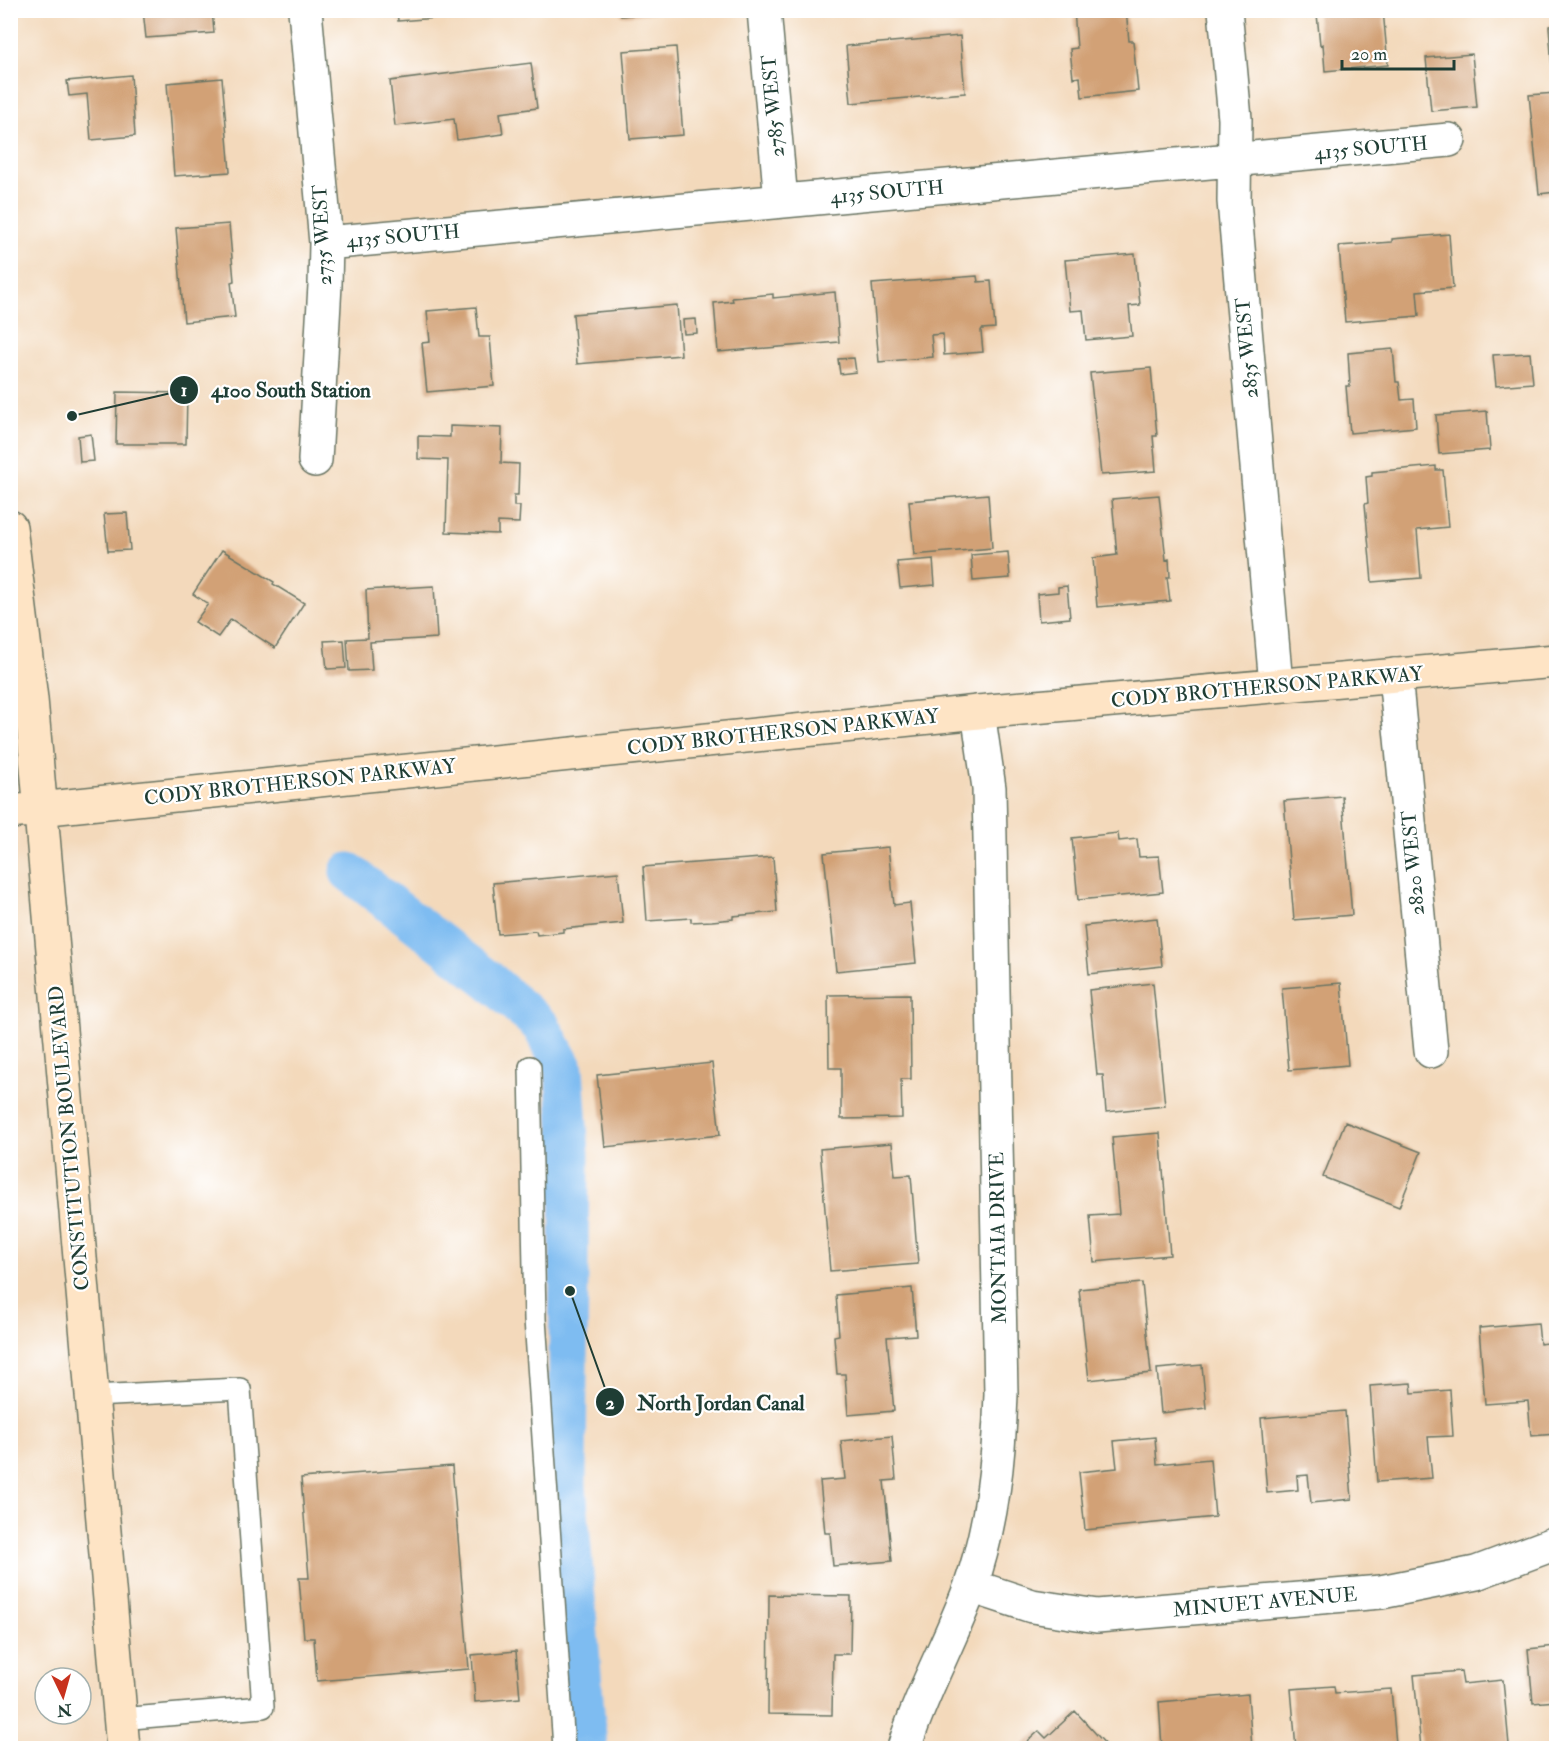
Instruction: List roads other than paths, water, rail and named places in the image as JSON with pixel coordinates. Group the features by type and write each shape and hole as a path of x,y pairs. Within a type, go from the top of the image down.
{"main road":[{"name":"CONSTITUTION BOULEVARD","path":"10,527 30,690 26,811 92,1396 121,1734"},
{"name":"CODY BROTHERSON PARKWAY","path":"26,811 978,712 1557,661"}],"street":[{"name":"2735 WEST","path":"305,10 326,243 326,285 315,460"},
{"name":"2785 WEST","path":"764,10 781,201"},
{"name":"2835 WEST","path":"1225,10 1235,119 1234,201 1276,685"},
{"name":"4135 SOUTH","path":"326,243 1449,140"},
{"name":"2820 WEST","path":"1395,675 1431,1051"},
{"name":"MONTAIA DRIVE","path":"904,1749 913,1720 953,1631 970,1586 993,1496 999,1445 1001,1394 989,788 978,712"},
{"name":"MINUET AVENUE","path":"970,1586 1032,1606 1097,1616 1381,1592 1476,1573 1557,1543"}],"lane":[{"path":"530,1067 535,1319 564,1749"},
{"path":"92,1396 240,1389 263,1707 121,1734"}],"waterway":[{"path":"349,872 489,980 541,1026 564,1069 570,1154 567,1486 588,1748"}],"place":[{"name":"4100 South Station","path":"72,416"},
{"name":"North Jordan Canal","path":"570,1291"}]}
